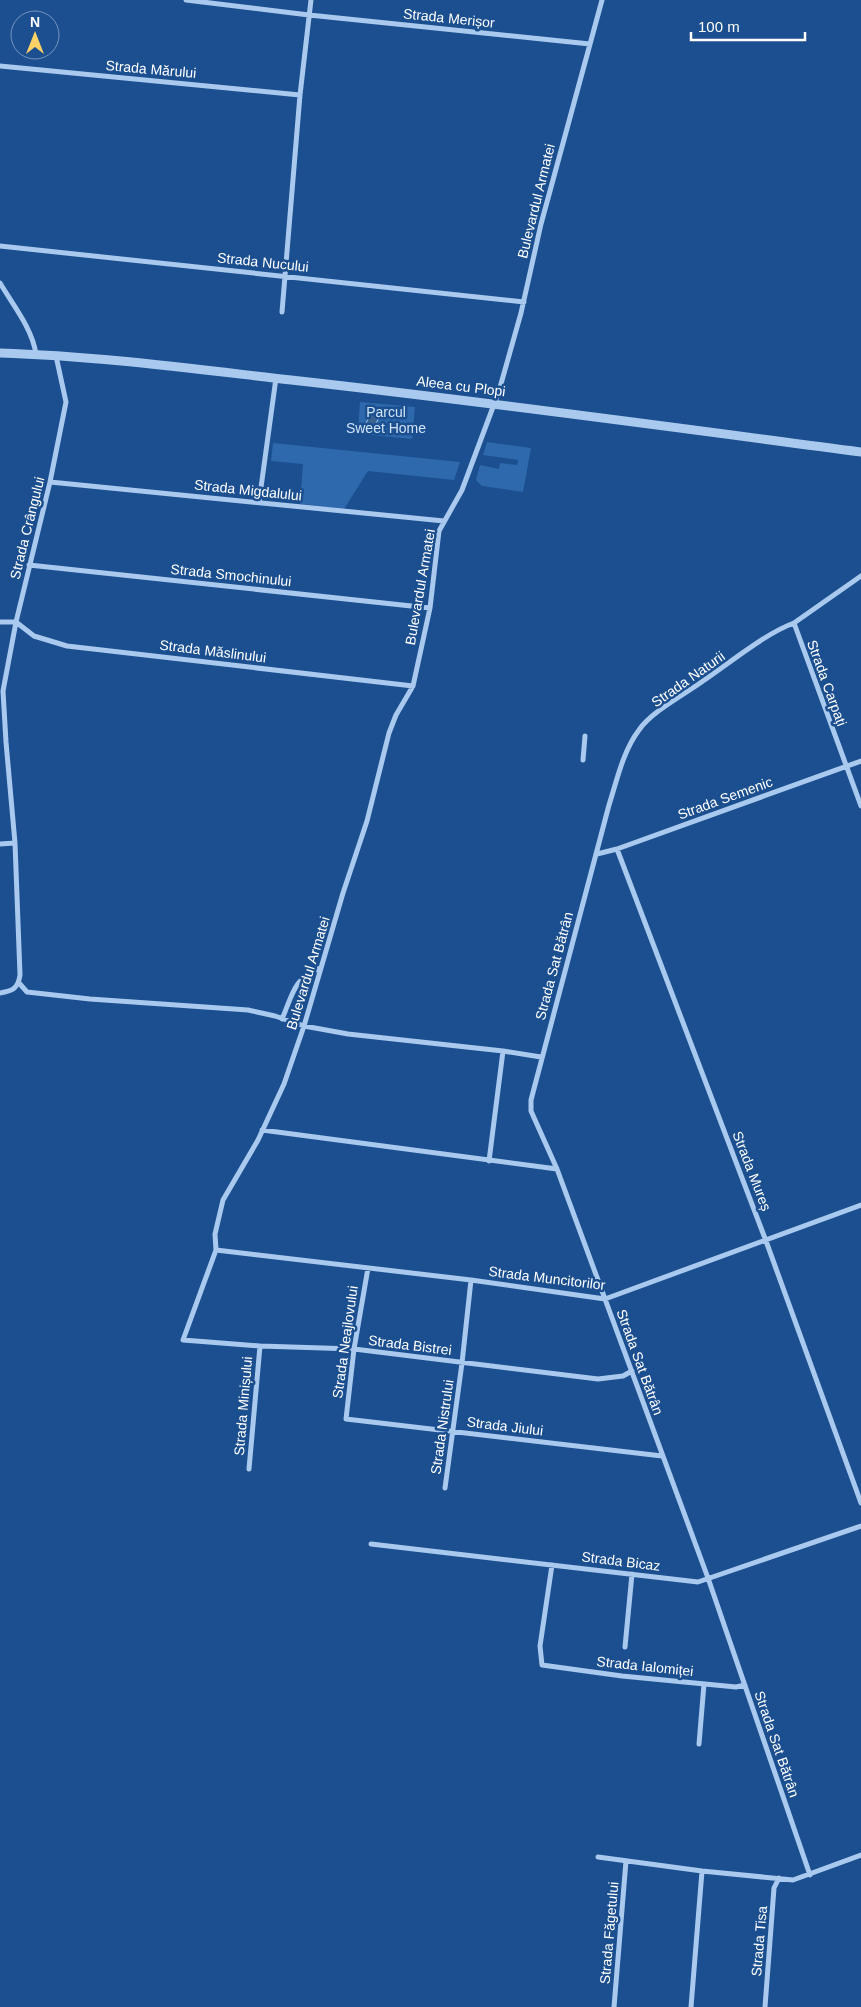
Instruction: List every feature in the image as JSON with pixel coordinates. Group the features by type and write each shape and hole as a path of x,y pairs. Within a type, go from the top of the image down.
{"street":[{"name":"Strada Merișor","path":"186,0 309,15 590,44"},
{"path":"282,312 310,0"},
{"name":"Bulevardul Armatei","path":"183,1340 216,1250 215,1234 223,1200 262,1130 284,1084 304,1026 320,968 367,821 389,733 396,715 413,686 430,608 439,531 462,490 494,404 524,302 541,224 602,0"},
{"name":"Strada Mărului","path":"0,66 300,95"},
{"name":"Strada Nucului","path":"0,246 524,302"},
{"path":"0,283 27,328 35,346 36,354"},
{"name":"Aleea cu Plopi","path":"0,353 36,354 276,378 494,404 861,452"},
{"name":"Strada Crângului","path":"19,983 15,843 2,692 29,565 50,482 66,402 56,356"},
{"path":"260,502 276,378"},
{"name":"Strada Migdalului","path":"50,482 444,521"},
{"name":"Strada Smochinului","path":"29,565 430,608"},
{"name":"Strada Naturii","path":"596,854 621,766 640,728 662,709 784,626 794,623 861,576"},
{"path":"0,622 16,622"},
{"name":"Strada Măslinului","path":"16,622 34,636 67,646 413,686"},
{"name":"Strada Carpați","path":"794,623 861,806"},
{"path":"583,760 585,736"},
{"name":"Strada Semenic","path":"596,854 617,849 861,761"},
{"path":"0,844 15,843"},
{"name":"Strada Mureș","path":"617,849 766,1241 861,1503"},
{"name":"Strada Sat Bătrân","path":"596,854 541,1057 531,1100 531,1111 557,1169 708,1578 810,1875"},
{"path":"282,1019 303,976 320,968"},
{"path":"0,993 13,991 19,983 27,992 90,999 248,1010 304,1026 348,1034 541,1057"},
{"path":"490,1161 503,1051"},
{"path":"262,1130 557,1169"},
{"name":"Strada Muncitorilor","path":"216,1250 471,1280 605,1299 861,1205"},
{"name":"Strada Neajlovului","path":"346,1419 354,1349 368,1268"},
{"name":"Strada Nistrului","path":"445,1488 471,1280"},
{"name":"Strada Bistrei","path":"183,1340 260,1346 354,1349 598,1378 622,1376 632,1371"},
{"name":"Strada Minișului","path":"249,1469 260,1346"},
{"name":"Strada Jiului","path":"346,1419 662,1456"},
{"name":"Strada Bicaz","path":"371,1544 698,1582 861,1526"},
{"name":"Strada Ialomiței","path":"552,1565 540,1646 542,1665 622,1676 736,1687 744,1685"},
{"path":"625,1647 632,1574"},
{"path":"699,1744 704,1684"},
{"path":"598,1857 702,1871 793,1880 861,1855"},
{"name":"Strada Făgetului","path":"614,2007 626,1861"},
{"path":"692,2007 702,1871"},
{"name":"Strada Tisa","path":"765,2007 774,1888 779,1878"}],"green space":[{"name":"Parcul Sweet Home","path":"360,402 415,407 412,439 361,434 358,430"},
{"path":"487,442 531,448 523,492 482,486 476,480 480,465 499,469 500,463 517,465 518,460 483,455"},
{"path":"273,443 460,462 454,480 368,471 344,509 300,504 303,464 271,461"}],"shaded area":[{"path":"374,408 382,412 374,427 366,423"}]}
